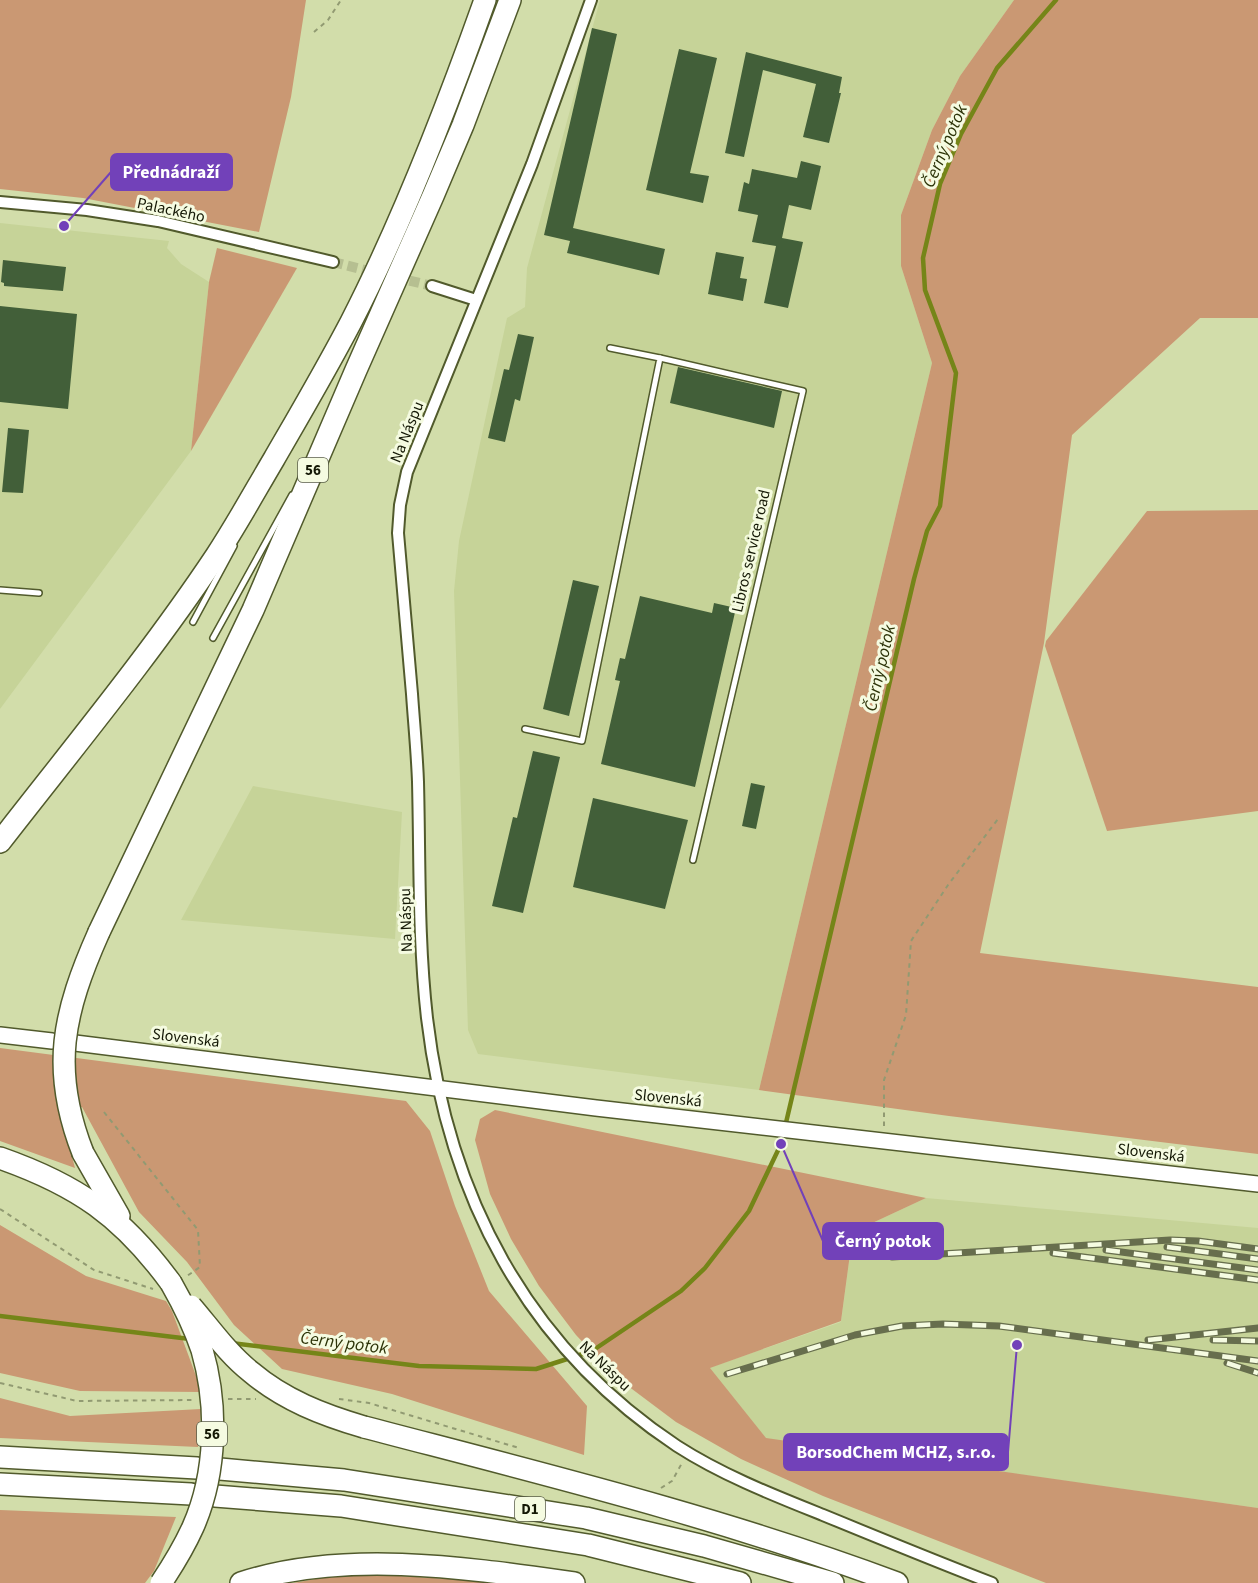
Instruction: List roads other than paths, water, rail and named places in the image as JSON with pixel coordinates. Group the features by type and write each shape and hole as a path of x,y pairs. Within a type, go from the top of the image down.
{"highway":[{"name":"56","path":"0,842 136,667 210,565 240,517 333,355 361,300 412,186 485,0"},
{"name":"56","path":"131,1234 82,1154 72,1125 65,1096 63,1067 64,1038 69,1010 99,932 253,610 434,196 510,0"},
{"name":"56","path":"0,1158 53,1179 107,1212 131,1234 155,1262 171,1283 190,1318 202,1350 210,1390 212,1429 210,1460 205,1491 194,1525 161,1583"},
{"name":"D1","path":"171,1283 232,1353 263,1382 315,1411 364,1427 698,1516 826,1556 897,1583"},
{"path":"0,1457 197,1468"},
{"name":"D1","path":"220,1469 344,1480 586,1518 704,1546 832,1583"},
{"path":"0,1484 191,1494"},
{"name":"D1","path":"215,1496 341,1506 588,1545 740,1583"},
{"path":"241,1583 293,1569 325,1565 421,1566 574,1583"}],"street":[{"name":"Na Náspu","path":"591,0 532,164 407,472 399,519 398,533 418,778 422,955 429,1028 439,1087 458,1162 481,1219 507,1269 543,1322 598,1383 658,1432 712,1466 799,1505 992,1583"},
{"name":"Palackého","path":"0,202 125,216 333,262"},
{"path":"432,285 476,300"},
{"path":"0,1035 52,1041"},
{"name":"Slovenská","path":"75,1043 596,1108 734,1122 1258,1184"}],"lane":[{"path":"525,729 582,741 660,358 610,348"},
{"path":"270,481 333,355"},
{"name":"Libros service road","path":"660,358 803,391 693,860"},
{"path":"308,462 356,370"},
{"path":"213,638 292,493"},
{"path":"193,622 237,542"},
{"path":"0,590 39,594"}],"waterway":[{"name":"Černý potok","path":"231,1343 419,1366 536,1369 592,1351 681,1291 705,1268 749,1211 781,1144 914,579 927,531 940,506 956,373 925,290 923,258 940,184 961,134 997,68 1056,0"},
{"name":"Černý potok","path":"0,1316 190,1339"}],"tunnel":[{"path":"333,262 377,273"},
{"path":"395,277 432,286"}],"railway":[{"path":"892,1257 1170,1240 1198,1241 1258,1249"},
{"path":"1167,1247 1258,1259"},
{"path":"1106,1250 1258,1270"},
{"path":"1053,1253 1258,1280"},
{"path":"727,1374 855,1335 902,1326 943,1324 999,1326 1258,1361"},
{"path":"1148,1340 1258,1328"},
{"path":"1213,1340 1258,1341"},
{"path":"1227,1363 1258,1373"}],"place":[{"name":"Přednádraží","path":"64,226"},
{"name":"Černý potok","path":"781,1144"},
{"name":"BorsodChem MCHZ, s.r.o.","path":"1017,1345"}]}
